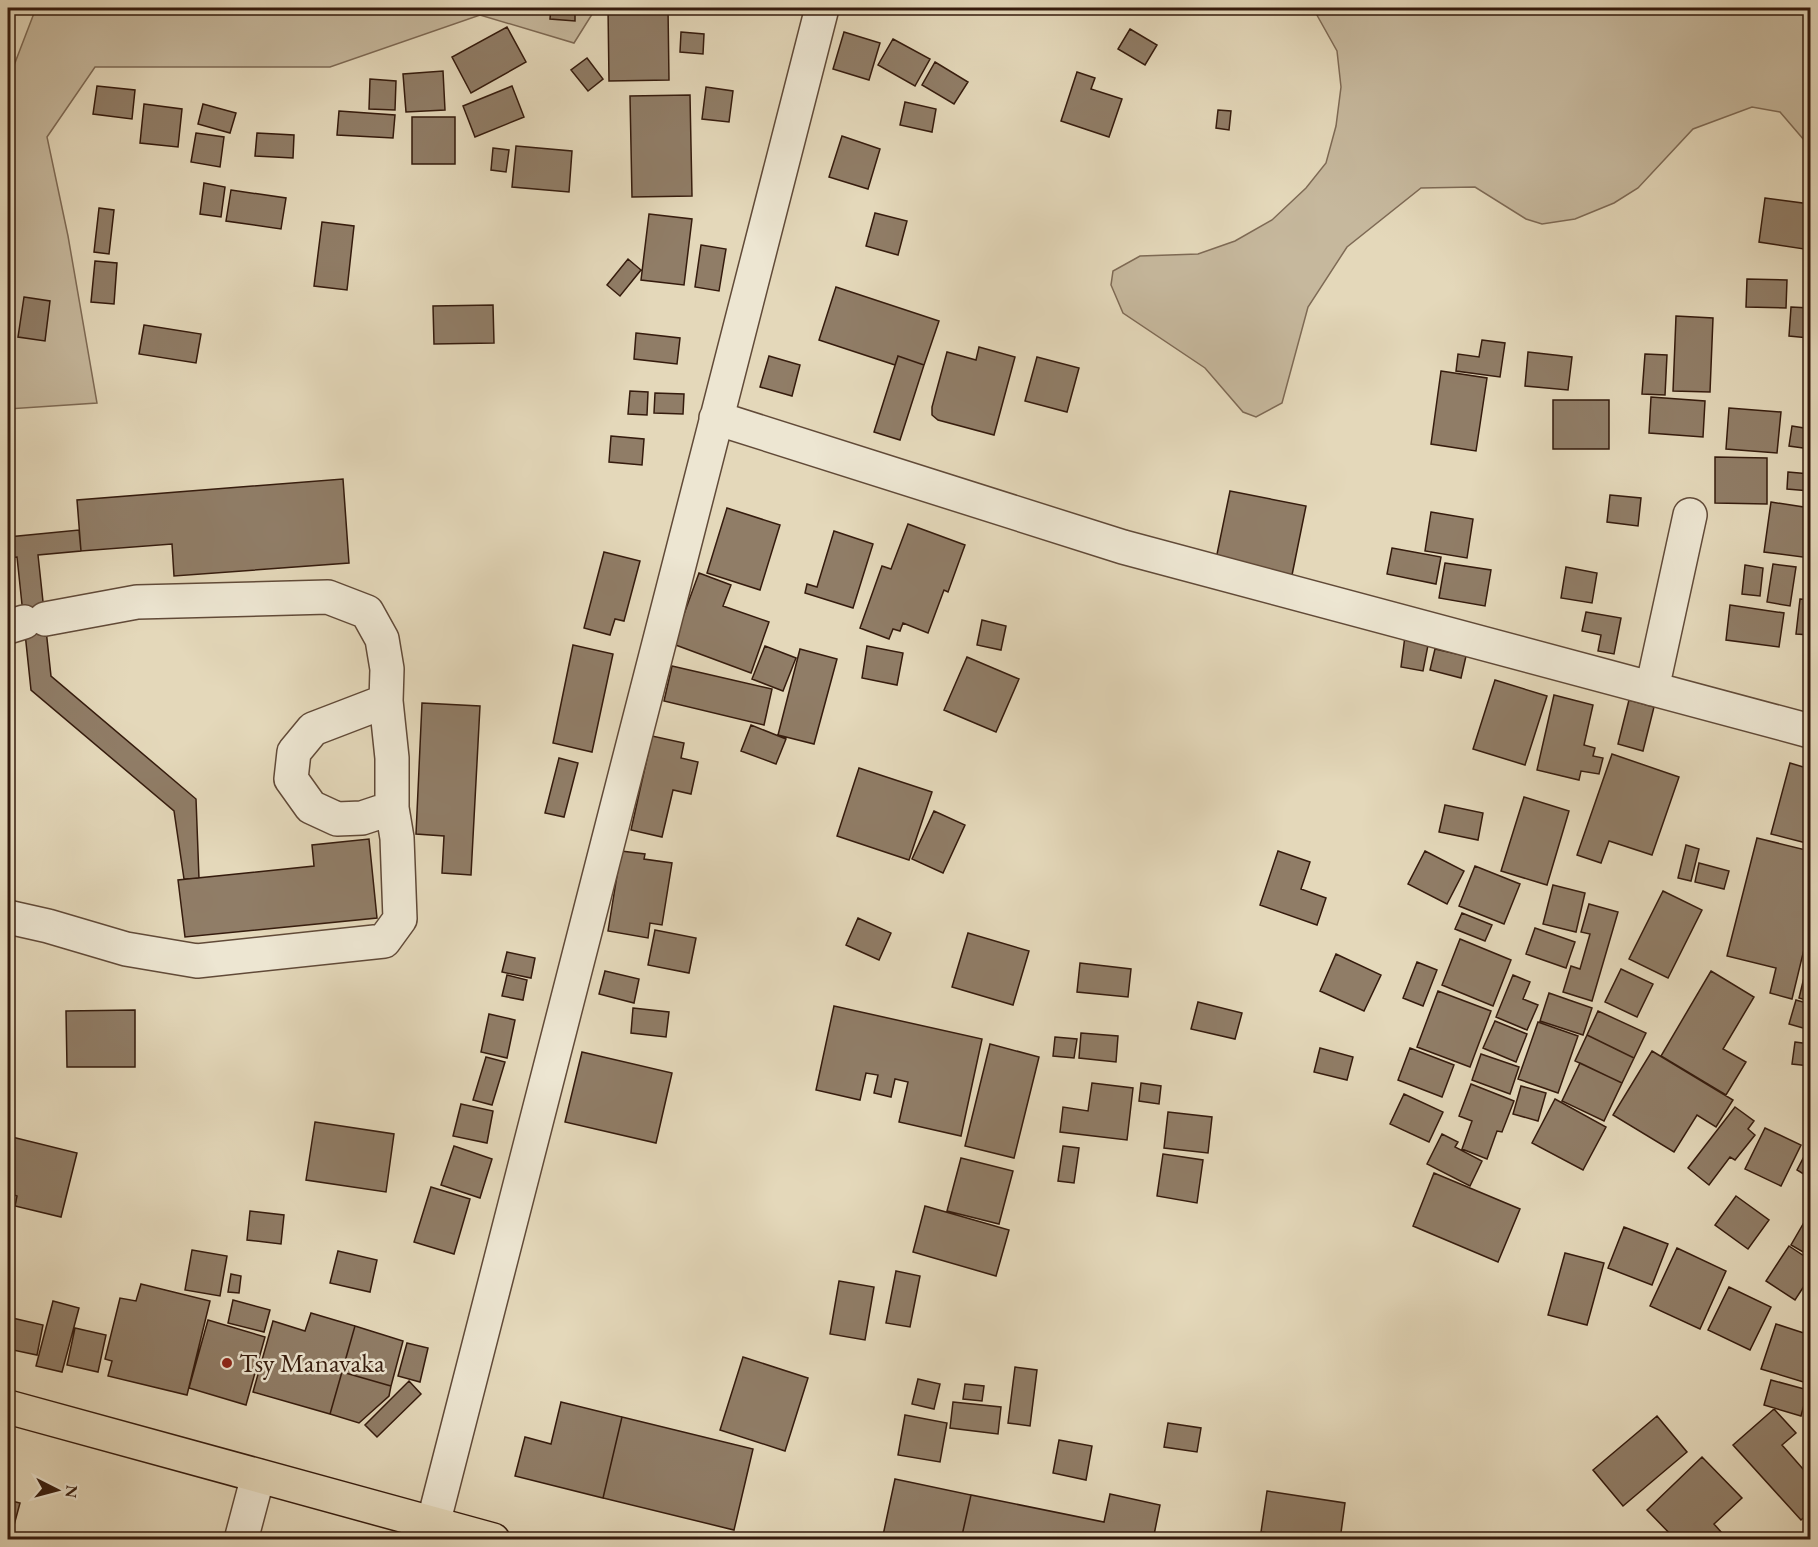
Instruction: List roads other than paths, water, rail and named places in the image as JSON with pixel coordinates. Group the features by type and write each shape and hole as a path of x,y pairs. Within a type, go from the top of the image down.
{"main road":[{"path":"8,1407 493,1539"}],"street":[{"path":"433,1524 822,8"},
{"path":"716,418 1123,547 1810,731"},
{"path":"1652,689 1690,515"},
{"path":"8,917 126,949 196,961 384,940 400,920 397,838 392,807 392,758 386,701 387,669 382,639 367,612 328,597 137,602 26,623"},
{"path":"386,701 313,729 294,752 291,779 311,807 337,819 362,818 392,807"},
{"path":"241,1539 258,1476"}],"place":[{"name":"Tsy Manavaka","path":"227,1363"}]}
